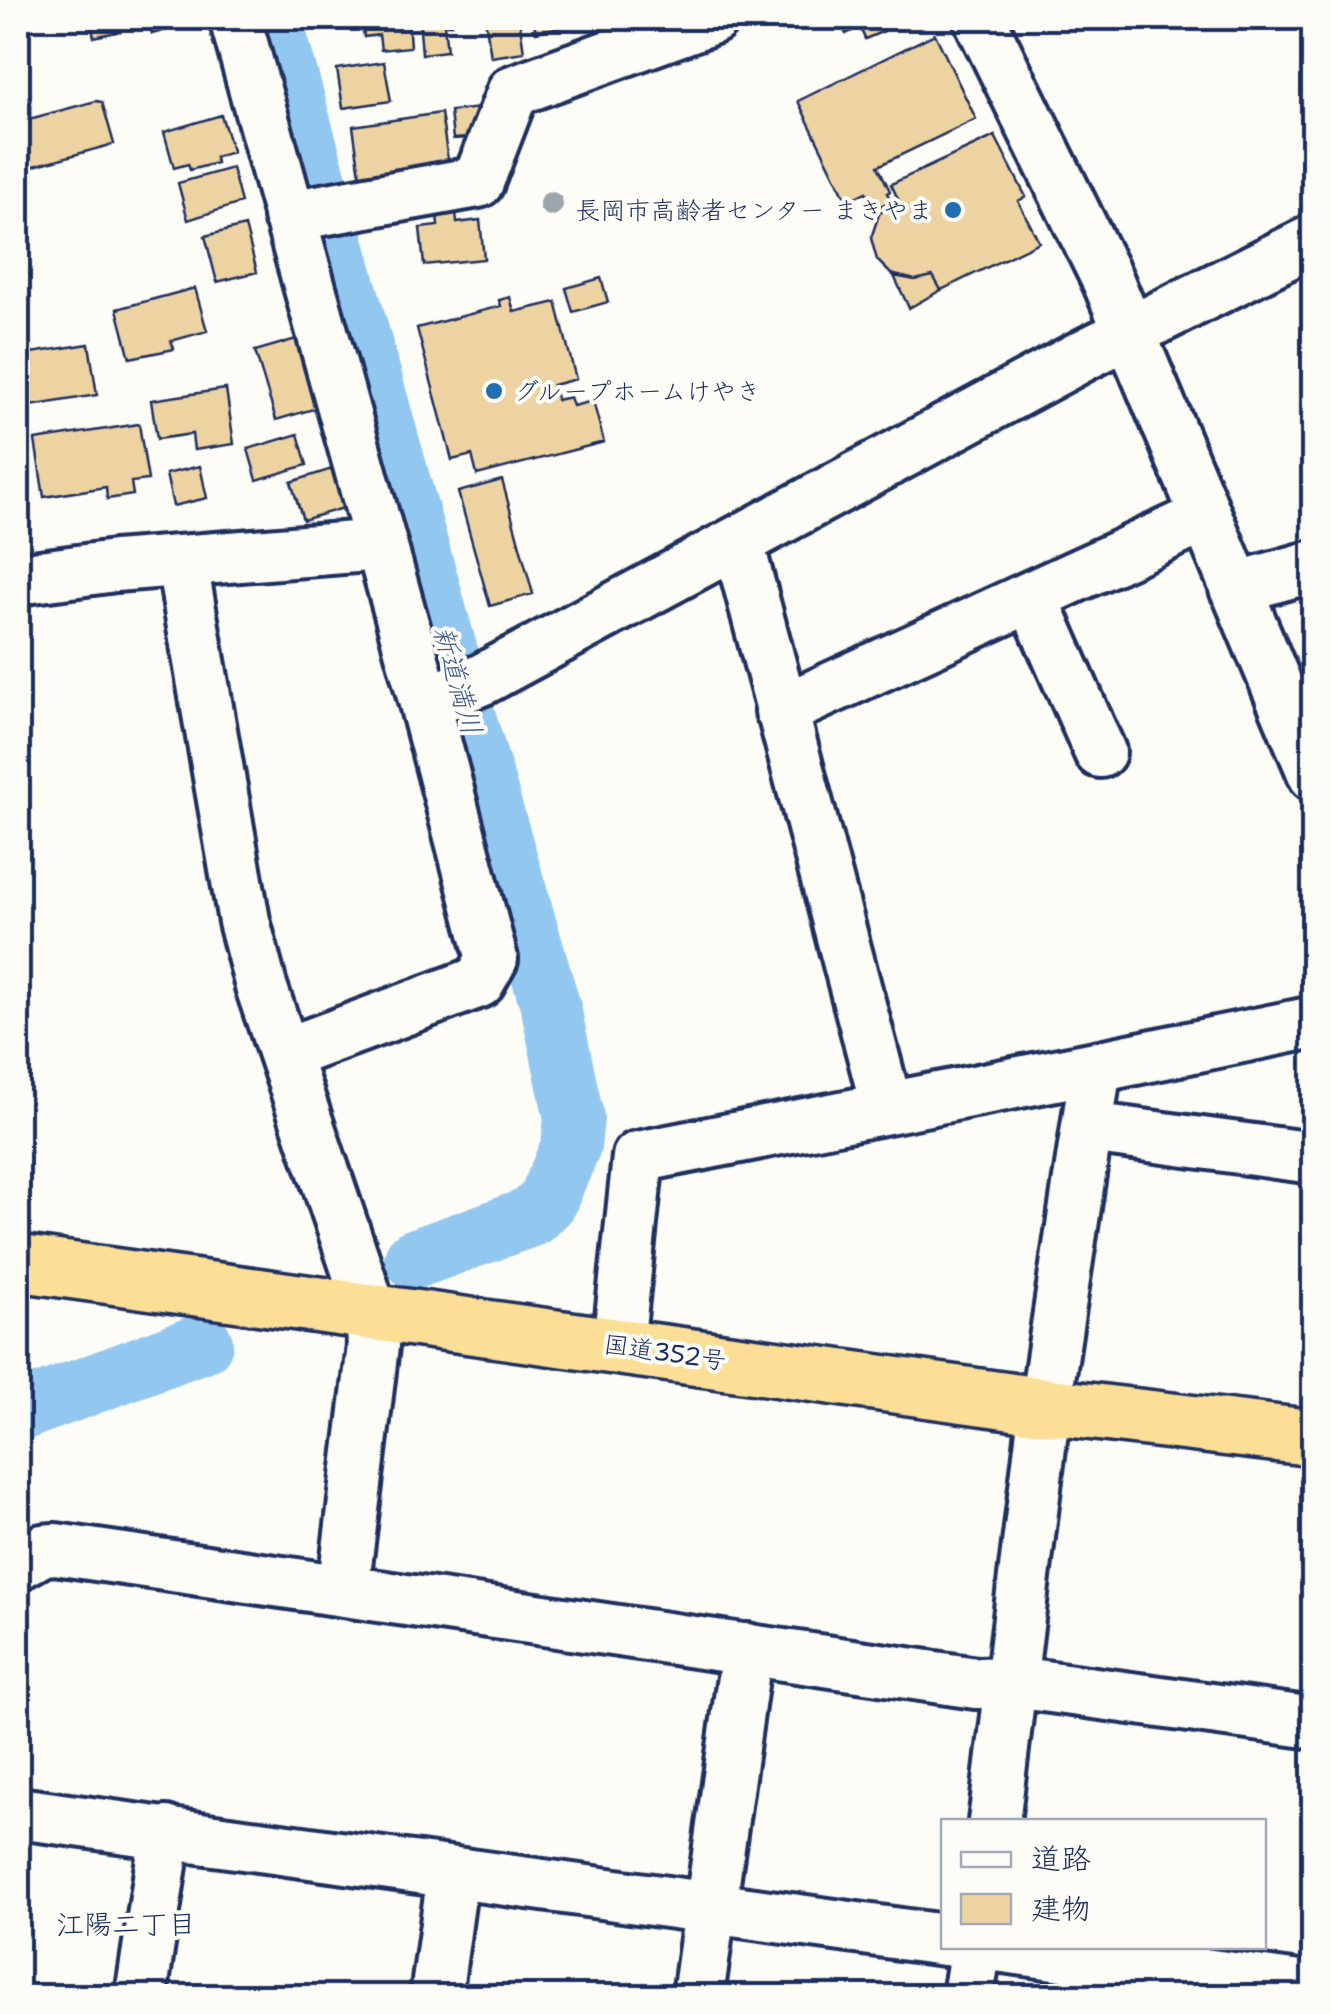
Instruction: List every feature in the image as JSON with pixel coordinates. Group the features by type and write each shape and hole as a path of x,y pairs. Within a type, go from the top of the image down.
{"highway":[{"name":"国道352号","path":"18,1263 1045,1406 1314,1438"}],"street":[{"path":"235,18 298,214 380,545 430,701 492,958 479,982 285,1054"},
{"path":"298,214 478,182 512,91 714,18"},
{"path":"979,18 1130,332 1314,776"},
{"path":"430,701 483,679 1130,332 1314,240"},
{"path":"782,711 1205,517"},
{"path":"738,542 887,1108"},
{"path":"18,579 114,566 380,545"},
{"path":"182,563 235,880 261,986 370,1312 373,1346 343,1591"},
{"path":"1235,588 1314,566"},
{"path":"1032,597 1100,752"},
{"path":"618,1346 638,1157 1314,1022"},
{"path":"994,1819 1045,1406 1096,1067"},
{"path":"1089,1128 1314,1158"},
{"path":"18,1564 43,1550 55,1549 976,1683 1014,1682 1314,1723"},
{"path":"698,1996 747,1649"},
{"path":"18,1814 941,1940"},
{"path":"140,1996 166,1832"},
{"path":"436,1996 453,1874"},
{"path":"968,1996 976,1949"},
{"path":"1014,1949 1259,1989 1314,1989"}],"building":[{"path":"90,18 118,18 121,31 94,37"},
{"path":"123,18 197,18 152,34 149,21 125,27"},
{"path":"354,18 408,18 410,47 381,50 379,35 364,37 362,20"},
{"path":"419,18 451,18 452,24 444,24 447,51 422,54"},
{"path":"485,18 519,18 524,52 491,57"},
{"path":"533,18 573,18 574,24 536,32"},
{"path":"839,18 899,18 881,25 884,31 865,39 860,27 846,34"},
{"path":"935,34 976,119 878,166 891,201 874,209 866,192 847,201 798,101"},
{"path":"384,62 391,101 343,108 337,69"},
{"path":"102,102 114,144 19,170 18,122"},
{"path":"480,108 482,131 468,132 468,138 453,139 450,111"},
{"path":"441,113 448,160 429,163 429,167 377,174 377,179 361,181 353,126"},
{"path":"221,115 233,152 215,157 216,163 190,170 188,164 174,168 164,132"},
{"name":"長岡市高齢者センター まきやま","path":"995,136 1026,197 1018,201 1039,242 941,290 933,276 915,280 891,274 877,260 871,238 879,214 898,199 891,184"},
{"path":"232,168 241,203 188,220 178,183"},
{"path":"456,211 457,223 480,220 484,259 424,265 420,228 438,226 437,213"},
{"path":"245,226 257,272 217,282 205,236"},
{"path":"894,276 915,280 933,276 941,290 909,308"},
{"path":"601,278 608,302 573,312 566,288"},
{"path":"195,288 207,331 171,341 174,349 130,358 117,309"},
{"name":"グループホームけやき","path":"510,297 514,312 556,302 576,379 553,385 557,400 570,397 573,406 593,401 604,442 477,475 472,455 452,460 417,328 501,306 499,300"},
{"path":"296,339 317,408 276,420 255,351"},
{"path":"89,344 97,395 18,408 18,355"},
{"path":"226,389 234,444 194,450 192,434 157,439 151,400"},
{"path":"139,424 148,480 131,482 133,495 107,499 106,487 44,497 35,440"},
{"path":"298,434 307,465 257,480 248,449"},
{"path":"200,466 207,498 173,506 166,474"},
{"path":"335,468 347,507 303,520 291,482"},
{"path":"502,480 533,594 490,606 458,492"}],"waterway":[{"name":"新道満川","path":"272,18 551,1008 574,1118 571,1146 547,1202 531,1217 414,1259"},
{"name":"新道満川","path":"18,1412 203,1343"}],"place":[{"name":"長岡市高齢者センター まきやま","path":"953,210"},
{"name":"グループホームけやき","path":"494,391"}],"district":[{"name":"江陽二丁目","path":"126,1924"}]}
